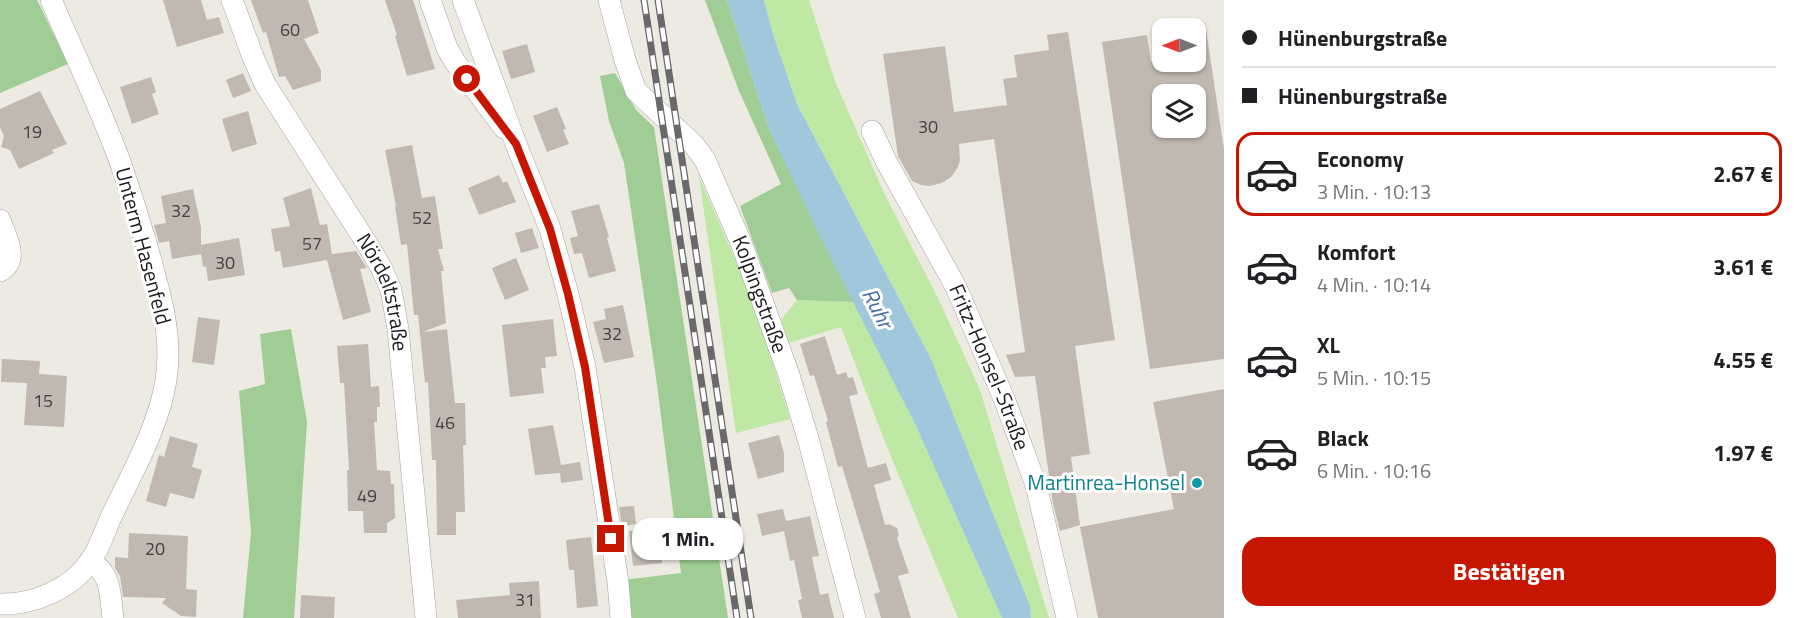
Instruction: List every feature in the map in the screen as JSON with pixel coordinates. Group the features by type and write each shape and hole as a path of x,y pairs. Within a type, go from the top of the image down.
{"street":[{"name":"Unterm Hasenfeld","path":"0,604 17,603 47,595 66,585 90,561 134,470 158,413 166,380 169,347 158,287 123,170 51,0"},
{"name":"Nördeltstraße","path":"232,0 265,84 375,258 391,290 398,329 426,618"},
{"path":"430,0 447,48 455,62 516,144"},
{"path":"463,0 550,229 580,345 618,582 621,618"},
{"name":"Kolpingstraße","path":"609,0 636,91 686,137 705,160 742,245 789,375 855,618"},
{"name":"Fritz-Honsel-Straße","path":"872,131 886,161 957,287 1005,401 1036,485 1067,618"},
{"path":"0,220 11,259 7,267 0,271"},
{"path":"90,561 101,567 105,574 113,618"}],"green space":[{"path":"0,0 37,0 68,64 0,93"},
{"path":"705,0 727,0 769,129 854,302 797,300 789,288 772,293 740,206 781,184 739,91"},
{"path":"764,0 809,0 835,81 884,193 939,300 980,390 1049,618 1031,618 1030,606 931,359 797,104"},
{"path":"615,73 636,110 654,127 728,618 626,618 623,580 681,573 656,377 624,163 609,121 600,76"},
{"path":"699,177 754,302 790,419 736,433"},
{"path":"797,300 854,302 916,426 1002,618 958,618 885,442 841,327 789,343 781,320"},
{"path":"291,329 307,422 294,618 243,618 251,532 239,391 265,384 260,334"}],"water":[{"name":"Ruhr","path":"727,0 764,0 797,104 931,359 1030,606 1031,618 1002,618 916,426 822,241 769,129"}],"building":[{"path":"163,0 201,0 207,20 219,17 224,33 177,47"},
{"path":"251,0 308,0 319,33 304,39 321,70 321,81 293,90 285,76 279,77 266,32 263,33"},
{"path":"385,0 413,0 435,69 407,76"},
{"path":"1206,30 1224,149 1224,359 1150,369 1102,42 1147,35 1152,72 1206,72"},
{"path":"1068,32 1115,340 1075,346 1090,454 1071,457 1080,525 1060,531 1053,504 1035,376 1015,377 1006,355 1025,352 994,139 959,144 958,167 951,177 942,183 929,186 912,181 898,156 883,54 945,46 954,112 1007,105 1003,79 1017,77 1014,55 1049,50 1047,35"},
{"path":"527,44 535,72 511,79 502,51"},
{"path":"243,73 251,91 233,98 226,80"},
{"path":"151,77 156,92 152,94 159,114 132,124 120,87"},
{"path":"40,91 67,144 52,150 54,153 19,169 10,150 1,147 4,136 0,127 0,109"},
{"path":"557,107 569,144 547,152 533,116"},
{"path":"248,111 257,144 232,152 222,119"},
{"path":"412,145 422,198 435,196 443,249 438,249 444,271 441,271 446,323 423,332 447,329 455,403 465,403 466,445 463,445 465,512 456,512 456,535 437,535 436,460 432,460 428,382 425,383 418,315 414,315 407,244 401,245 385,150"},
{"path":"499,175 503,183 507,181 516,202 479,215 468,188"},
{"path":"311,188 320,225 327,224 332,254 356,251 367,268 360,269 371,312 343,320 327,260 283,268 280,251 275,252 271,229 290,226 283,198"},
{"path":"193,189 201,227 201,245 239,238 245,275 208,281 206,266 203,267 201,254 172,259 169,241 159,243 154,225 166,223 161,196"},
{"path":"599,204 616,271 589,278 582,253 574,254 570,238 578,236 571,211"},
{"path":"532,228 539,248 521,253 515,233"},
{"path":"516,258 529,290 505,300 492,268"},
{"path":"623,305 634,357 604,363 593,322 606,319 604,309"},
{"path":"198,317 220,320 214,365 192,362"},
{"path":"553,319 557,356 545,357 546,368 541,368 544,393 510,397 502,325"},
{"path":"825,336 837,375 846,372 848,378 853,377 858,394 849,396 868,468 886,463 891,480 874,485 885,525 889,524 897,528 899,535 897,538 909,573 898,576 911,618 881,618 874,594 880,592 842,466 838,467 826,422 828,421 814,375 810,376 800,344"},
{"path":"368,344 371,387 379,386 380,407 377,407 377,422 374,422 377,470 390,471 391,484 394,484 395,518 387,523 387,533 364,533 363,511 348,511 347,470 349,470 344,383 340,383 337,346"},
{"path":"2,359 40,361 39,374 67,376 64,427 24,425 27,383 1,382"},
{"name":"Martinrea-Honsel","path":"1224,389 1224,618 1098,618 1080,527 1174,509 1153,402"},
{"path":"553,425 561,465 580,462 583,480 561,483 560,473 535,475 528,429"},
{"path":"779,435 784,453 784,472 758,479 748,443"},
{"path":"170,436 198,444 192,467 202,470 194,499 170,493 166,507 146,501 159,455 164,457"},
{"path":"634,506 636,524 622,526 619,507"},
{"path":"783,509 786,521 810,516 819,556 812,557 820,595 828,593 834,618 802,618 798,600 802,599 794,560 790,561 784,531 762,536 757,514"},
{"path":"657,527 662,563 633,566 629,531"},
{"path":"129,533 188,536 186,589 197,590 196,617 181,616 162,603 166,598 123,597 120,576 115,568 115,557 128,558"},
{"path":"591,537 598,606 577,608 574,570 569,570 566,540"},
{"path":"539,581 541,618 458,618 456,600 510,595 509,583"},
{"path":"301,595 335,597 334,618 300,618"}],"railway":[{"path":"644,0 737,618"},
{"path":"658,0 751,618"}],"place":[{"name":"Martinrea-Honsel","path":"1197,483"}],"route":[{"path":"467,79 516,144 550,229 585,367 611,539"}]}
